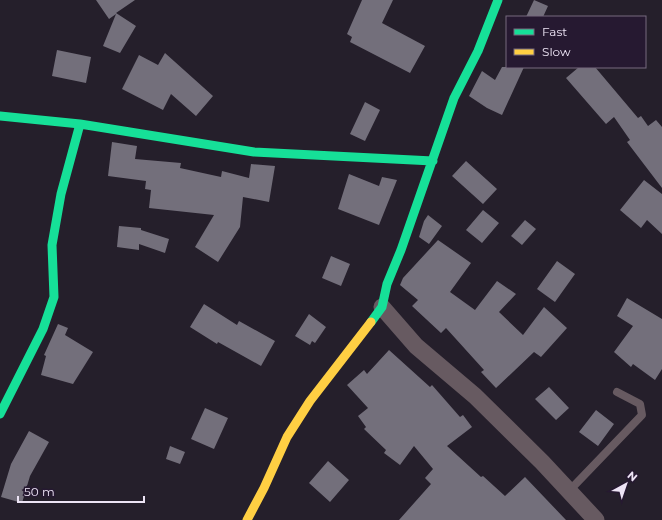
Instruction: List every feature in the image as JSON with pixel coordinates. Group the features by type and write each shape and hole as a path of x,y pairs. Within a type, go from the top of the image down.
{"street":[{"path":"247,520 264,488 287,437 310,401 382,307 386,284 401,250 454,98 478,51 498,0"},
{"path":"0,116 80,124 254,152 433,161"},
{"path":"0,414 43,329 54,297 52,245 61,194 80,124"},
{"path":"382,307 416,346 475,396 542,462 596,520"}],"lane":[{"path":"569,491 642,414 640,404 617,392"}],"building":[{"path":"96,0 135,0 116,13 136,26 120,53 103,46 116,14 109,19"},
{"path":"362,0 393,0 382,23 425,46 410,73 350,42 352,37 347,34"},
{"path":"534,0 548,6 543,16 526,16"},
{"path":"57,50 91,57 86,83 52,76"},
{"path":"165,53 213,96 196,116 171,94 163,110 122,89 139,55 158,65"},
{"path":"502,67 524,68 502,115 487,108 469,96 482,71 495,80"},
{"path":"578,68 596,68 638,118 641,116 648,126 656,120 662,127 662,188 627,142 630,140 614,117 606,124 566,78"},
{"path":"365,102 380,110 365,141 350,134"},
{"path":"112,142 137,146 135,159 181,163 180,168 221,177 222,171 249,178 251,164 275,166 269,202 243,197 240,227 218,262 195,247 214,215 149,208 151,190 145,189 146,181 108,176"},
{"path":"466,161 497,189 483,204 452,176"},
{"path":"349,174 379,186 382,177 397,180 379,225 338,209"},
{"path":"644,180 662,194 662,234 647,220 641,228 620,210"},
{"path":"483,210 499,223 482,243 466,230"},
{"path":"428,215 442,226 429,244 419,237 424,221"},
{"path":"525,220 536,229 522,245 511,236"},
{"path":"119,226 141,228 141,230 169,239 165,253 139,244 139,250 117,247"},
{"path":"438,240 471,263 450,292 475,310 497,281 516,294 499,312 523,335 544,307 567,328 541,357 534,352 496,388 481,372 484,370 446,328 441,333 412,306 418,300 400,285 403,278"},
{"path":"331,256 350,264 341,286 322,278"},
{"path":"557,261 575,274 555,302 537,289"},
{"path":"627,298 662,319 662,369 655,380 633,364 631,367 614,352 633,326 617,316"},
{"path":"204,304 237,325 239,321 275,341 261,366 218,342 217,344 190,327"},
{"path":"309,314 326,327 315,343 312,341 310,345 295,336"},
{"path":"58,324 68,328 65,335 93,352 73,384 41,375 46,356 44,355"},
{"path":"389,350 430,387 432,385 460,417 463,415 472,427 447,446 481,477 483,476 505,496 525,477 566,520 399,520 431,484 425,478 433,469 414,446 400,465 384,453 386,450 364,429 366,427 358,416 368,408 347,385 364,370 367,374"},
{"path":"549,387 569,408 556,420 535,399"},
{"path":"205,408 228,418 214,449 191,439"},
{"path":"596,410 614,424 598,446 579,432"},
{"path":"29,431 49,442 30,476 22,503 1,497 11,464"},
{"path":"170,446 185,452 180,464 166,459"},
{"path":"328,461 349,480 330,502 309,483"}],"traffic: fast":[{"path":"371,322 382,307 387,284 401,250 454,98 478,51 498,0"},
{"path":"0,116 80,124 254,152 433,161"},
{"path":"0,414 43,329 54,297 52,245 61,194 80,124"}],"traffic: slow":[{"path":"247,520 264,488 287,437 310,401 371,322"}]}
